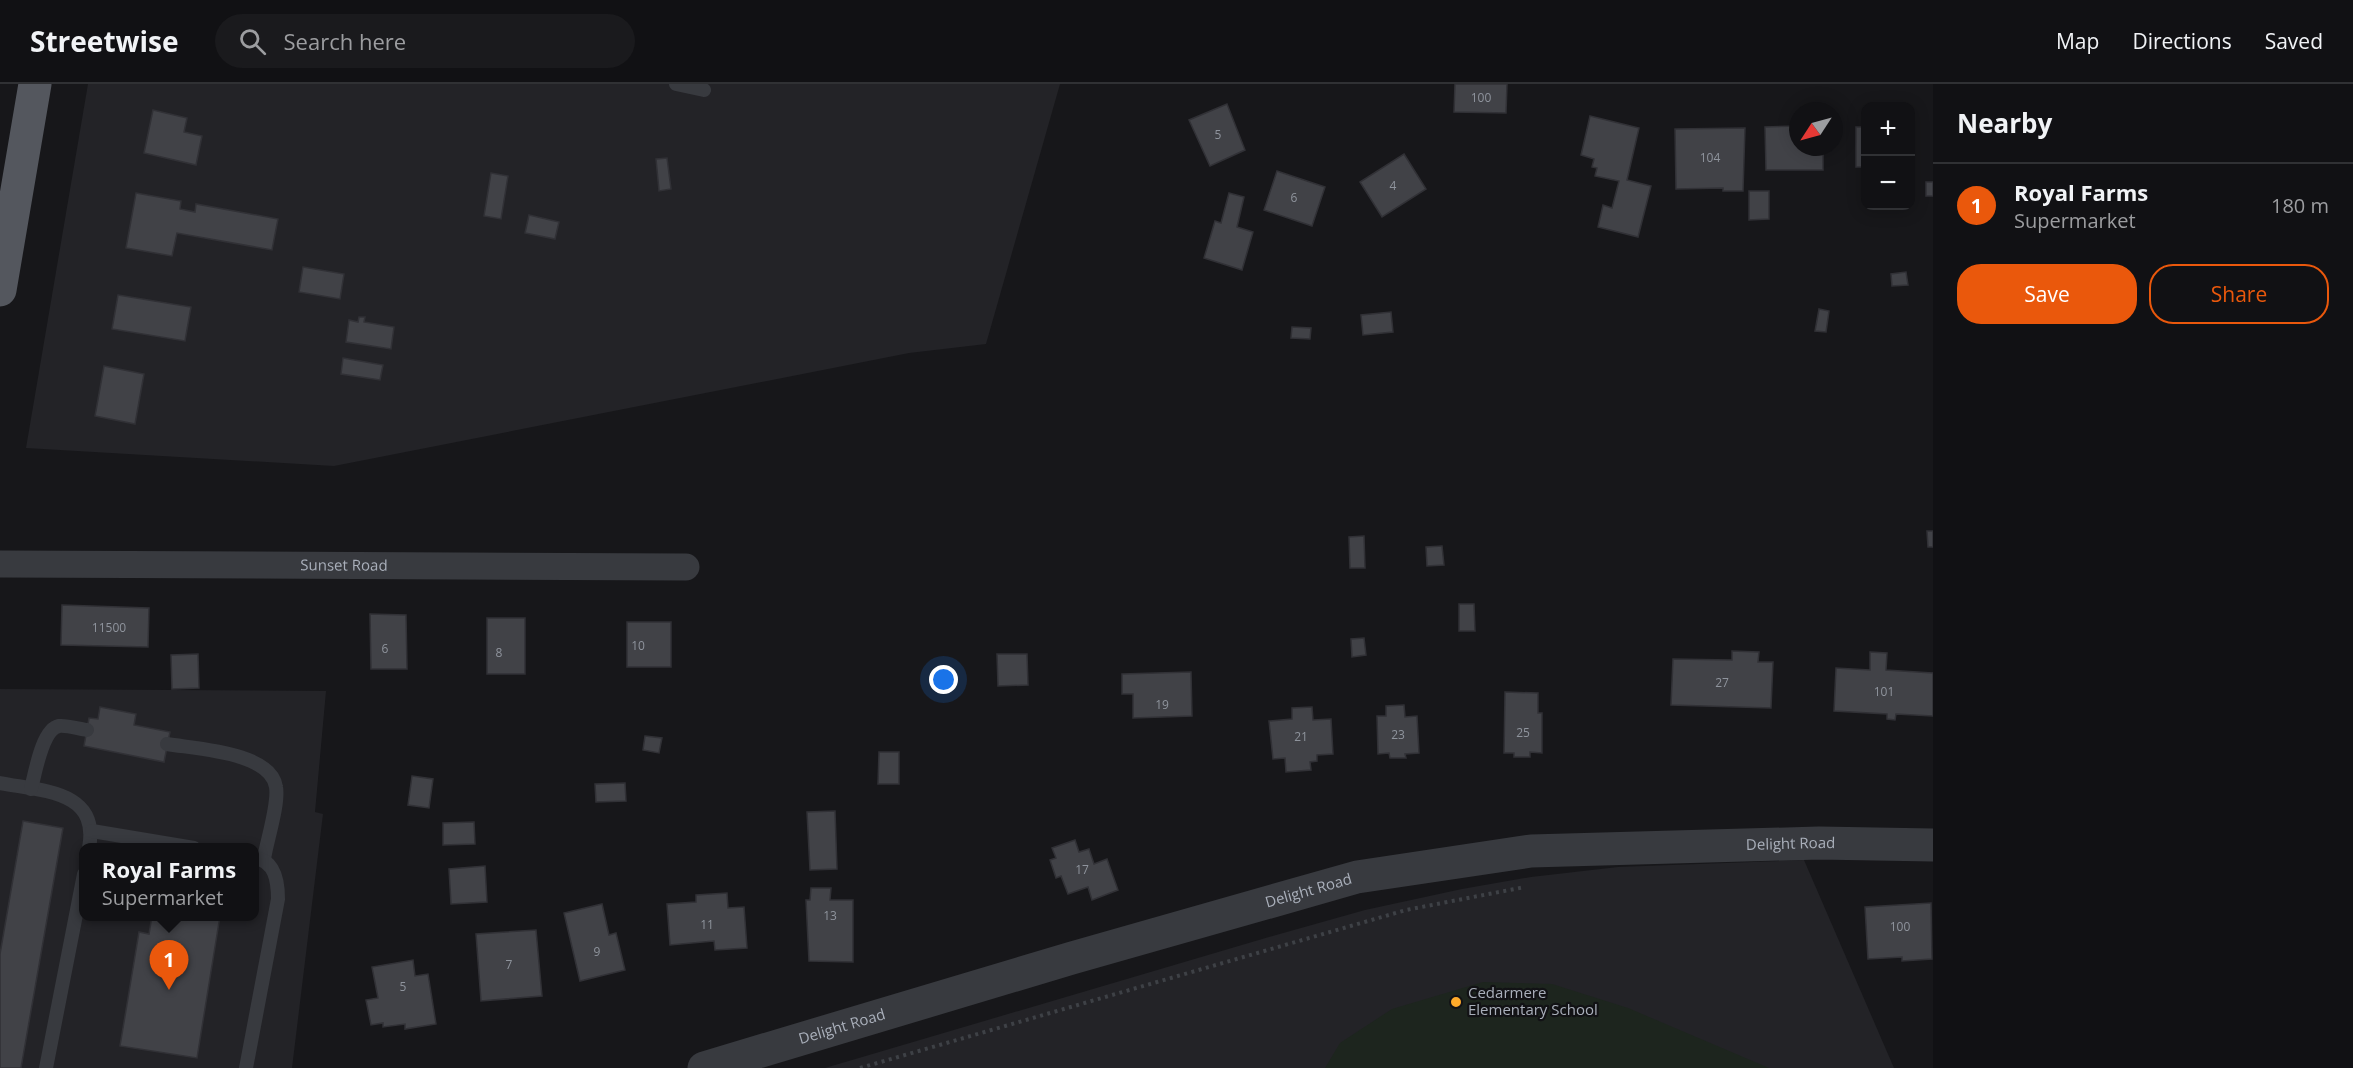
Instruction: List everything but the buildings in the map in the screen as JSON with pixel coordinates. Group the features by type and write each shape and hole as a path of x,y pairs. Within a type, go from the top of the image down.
{"main road":[{"path":"0,290 35,84"}],"street":[{"name":"Sunset Road","path":"0,564 686,567"},
{"name":"Delight Road","path":"704,1068 1072,958 1358,877 1531,851 1807,843 1933,845"}],"lane":[{"path":"676,84 704,90"},
{"path":"31,789 45,739 51,730 59,726 87,730"},
{"path":"167,744 255,760 273,774 277,789 259,858 273,869 278,882 278,898 246,1068"},
{"path":"0,783 61,794 75,802 86,812 92,831 89,843"},
{"path":"92,831 164,843"},
{"path":"46,1068 79,900"}],"path":[{"path":"860,1068 1394,913 1527,887"}],"shaded area":[{"path":"88,84 1060,84 986,344 909,353 334,466 26,448"},
{"path":"0,689 326,691 315,812 323,814 292,1068 0,1068"},
{"name":"Cedarmere Elementary School","path":"1804,860 1894,1068 825,1068 1365,910 1462,889 1531,877 1618,867"},
{"path":"1483,982 1552,984 1628,1008 1769,1068 1325,1068 1340,1043 1392,1009"}],"place":[{"name":"Royal Farms","path":"169,990"},
{"name":"Cedarmere Elementary School","path":"1456,1002"}]}
